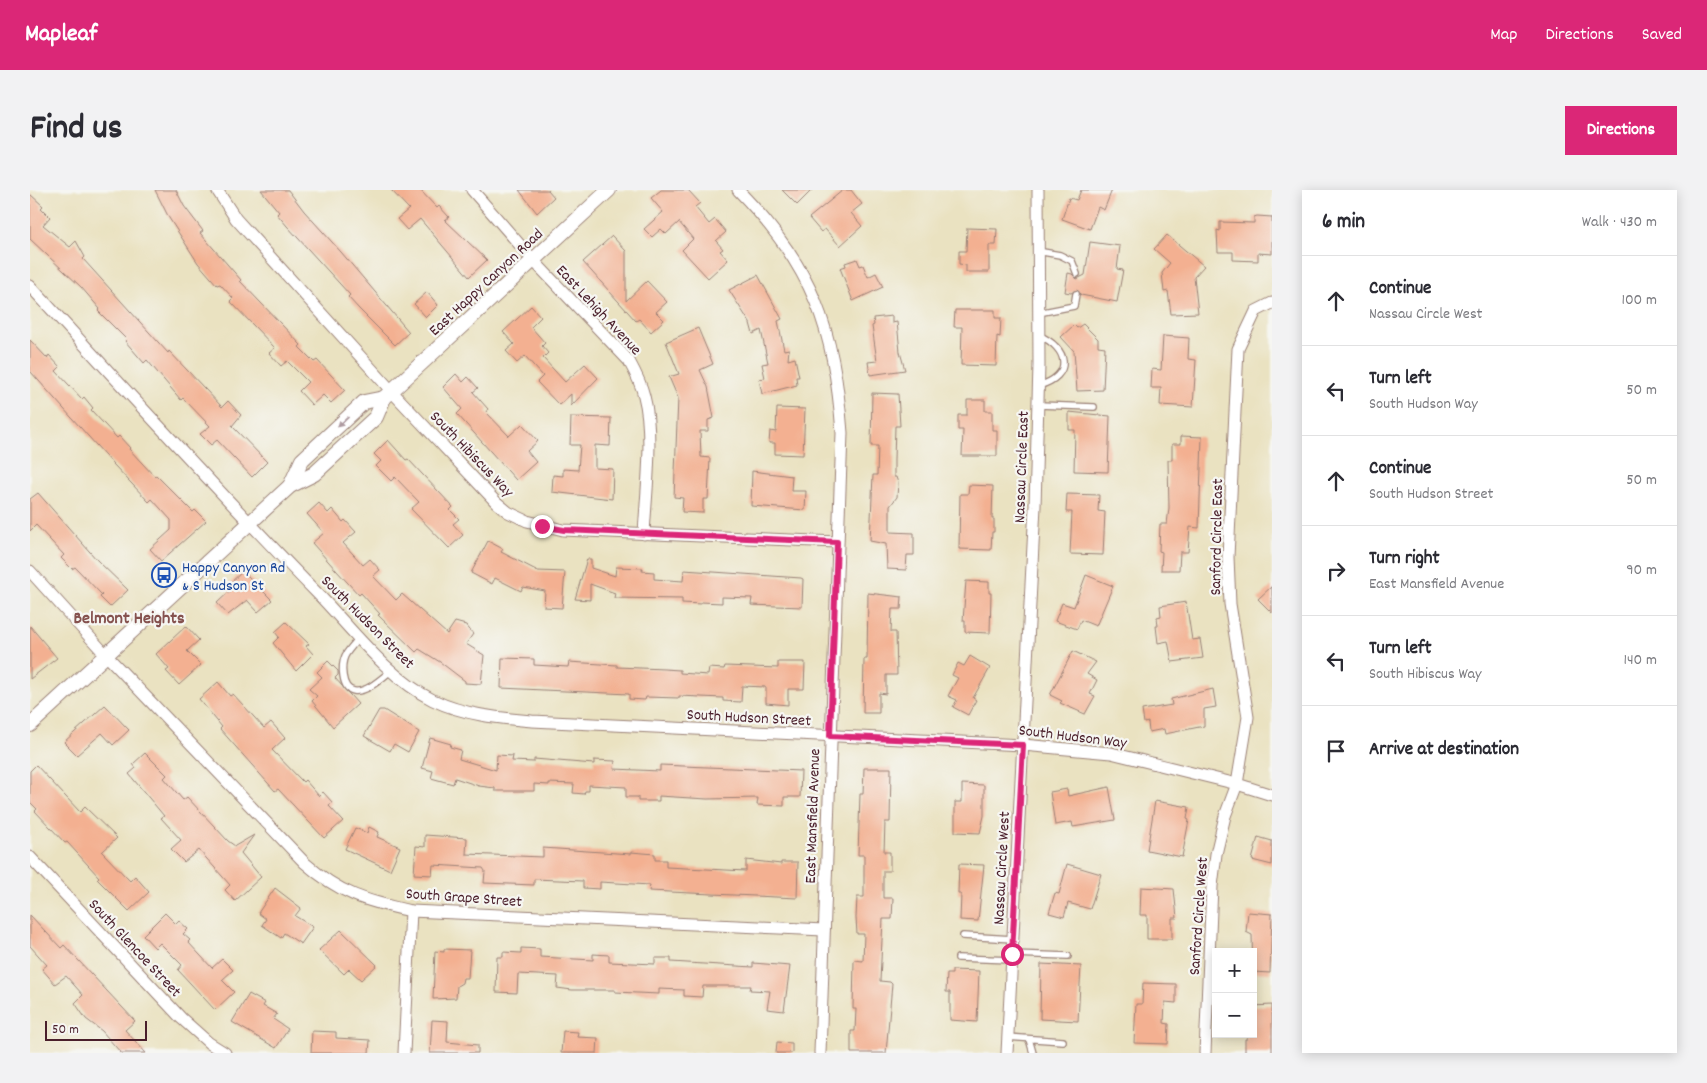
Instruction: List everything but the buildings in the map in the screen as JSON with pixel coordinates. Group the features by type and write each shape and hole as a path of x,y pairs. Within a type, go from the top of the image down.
{"street":[{"name":"South Hibiscus Way","path":"217,190 236,219 388,395 508,512 542,526 564,530 837,542"},
{"name":"East Lehigh Avenue","path":"472,190 533,260 629,361 638,378 645,398 648,432 644,534"},
{"name":"East Happy Canyon Road","path":"30,725 290,486 314,474 376,417 388,395 609,190"},
{"name":"East Mansfield Avenue","path":"738,190 775,231 794,257 815,297 826,328 836,374 842,433 820,1053"},
{"name":"Nassau Circle East","path":"1023,745 1038,405 1038,190"},
{"name":"South Hudson Street","path":"30,286 249,524 392,670 432,699 474,714 496,718 925,741"},
{"name":"Sanford Circle East","path":"1237,784 1248,717 1230,604 1228,556 1238,349 1256,311 1272,302"},
{"name":"South Grape Street","path":"30,571 106,655 288,846 321,877 367,902 411,911 824,930"},
{"name":"South Hudson Way","path":"925,741 1023,745 1112,753 1172,770 1237,784 1272,795"},
{"name":"Nassau Circle West","path":"1007,1053 1023,745"},
{"name":"Sanford Circle West","path":"1206,1053 1212,886 1223,825 1237,784"},
{"name":"South Glencoe Street","path":"30,857 181,1018 208,1043 225,1053"},
{"path":"404,1053 411,911"}],"lane":[{"path":"1037,251 1060,255 1072,261 1077,274"},
{"path":"1038,313 1074,306 1076,294"},
{"path":"1038,335 1058,348 1064,357 1063,367 1059,375 1051,382 1038,386"},
{"path":"1038,405 1094,407"},
{"path":"360,637 345,656 343,679 348,688 354,691 361,690 392,670"},
{"path":"963,936 1013,939"},
{"path":"958,958 1068,956"},
{"path":"1008,1038 1063,1041"},
{"path":"1029,1039 1033,1053"}],"place":[{"name":"Happy Canyon Rd & S Hudson St","path":"164,575"}],"district":[{"name":"Belmont Heights","path":"129,617"}],"route":[{"path":"542,526 564,530 837,542 830,736 1023,745 1012,954"}]}
